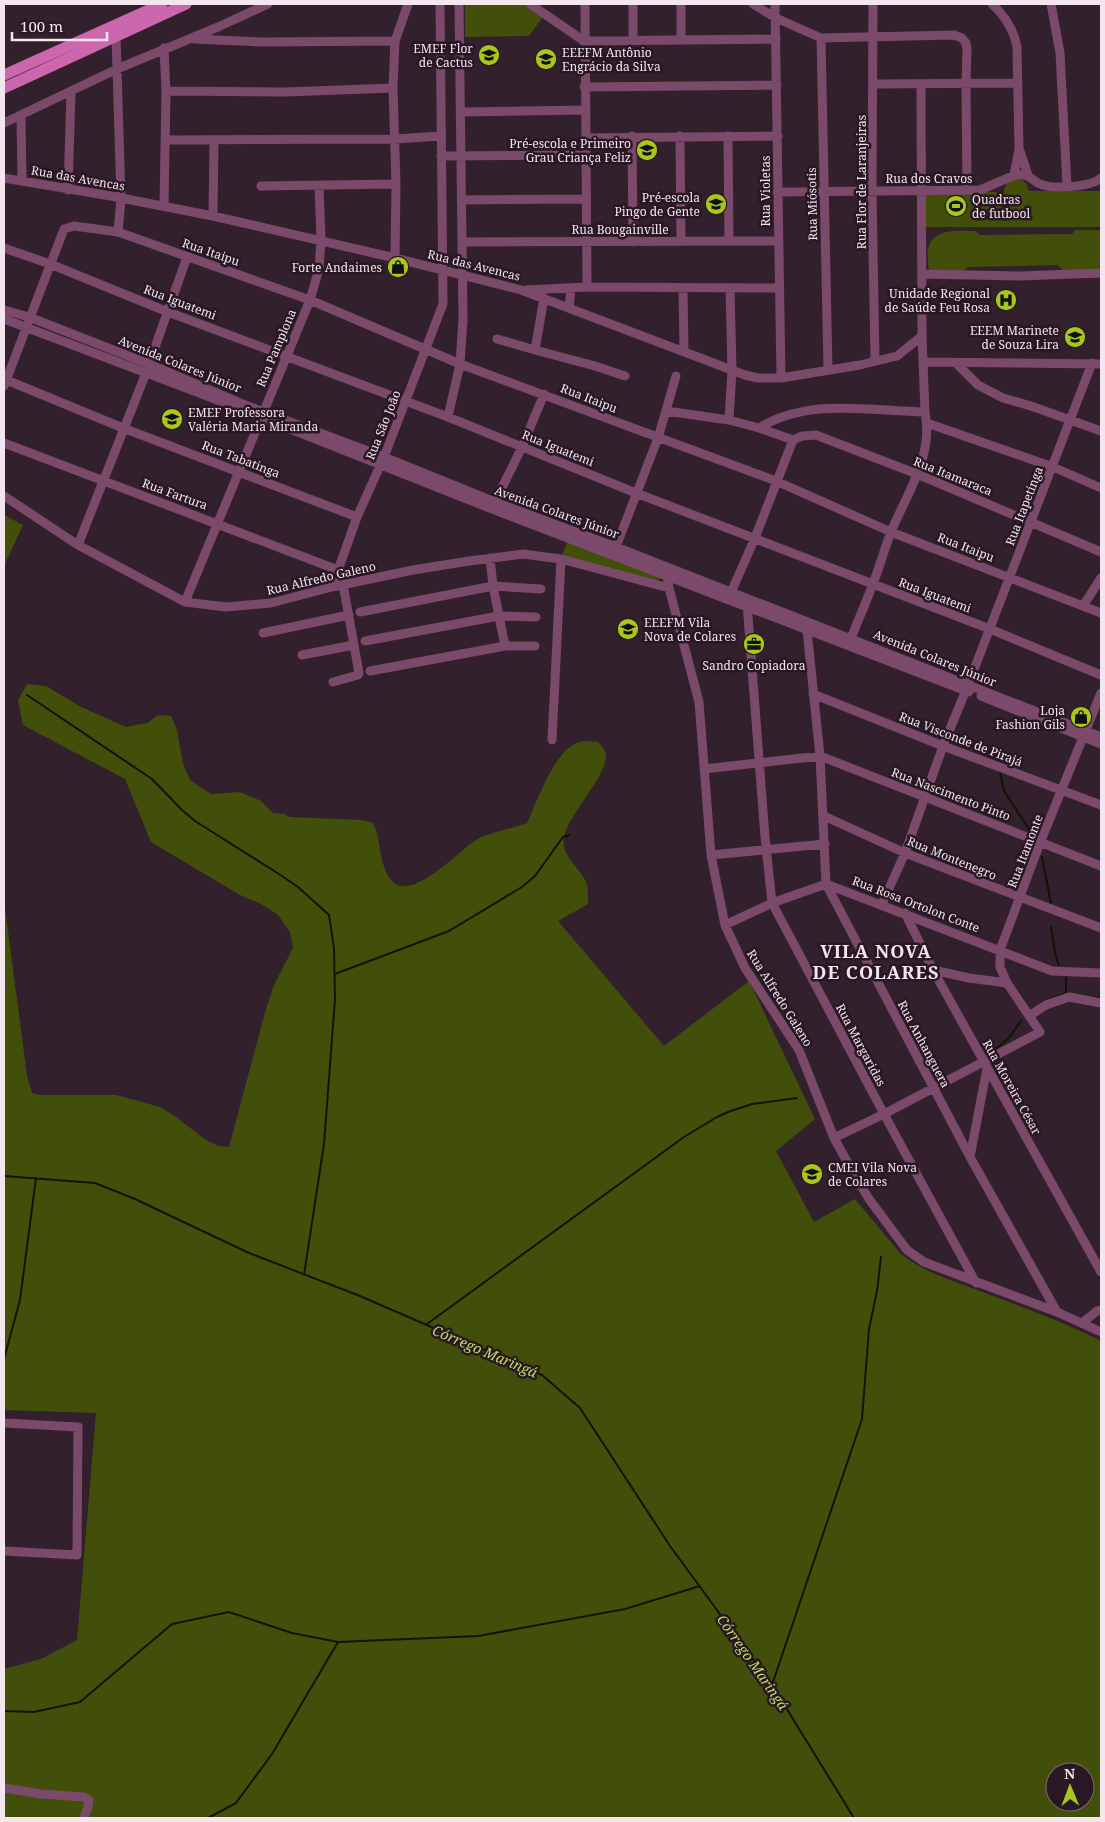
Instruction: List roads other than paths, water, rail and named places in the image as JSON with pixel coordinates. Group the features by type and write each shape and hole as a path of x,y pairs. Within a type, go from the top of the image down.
{"main road":[{"path":"4,75 162,4"},
{"path":"4,88 186,4"}],"street":[{"path":"4,123 117,69 164,48 191,39 268,4"},
{"path":"395,258 394,41 408,4"},
{"name":"Rua São João","path":"332,587 357,517 406,402 443,304 440,4"},
{"path":"448,417 460,364 463,320 459,4"},
{"path":"585,4 584,138 587,287"},
{"path":"632,4 633,40"},
{"path":"681,4 681,40"},
{"path":"753,4 776,18 821,38 954,35 962,38 968,49 966,84 967,190"},
{"name":"Rua Violetas","path":"775,4 781,378"},
{"name":"Rua Flor de Laranjeiras","path":"873,4 872,191 875,361"},
{"path":"992,4 1002,13 1015,34 1017,47 1019,149 1014,175"},
{"path":"1051,4 1060,53 1067,186"},
{"path":"533,5 584,41 776,39"},
{"path":"116,36 121,199 118,232"},
{"name":"Rua Miósotis","path":"821,38 828,369"},
{"path":"191,39 262,42 394,41"},
{"path":"164,48 166,91 164,206"},
{"path":"874,84 1017,83"},
{"path":"850,642 873,585 891,532 923,459 926,443 927,423 922,336 921,84"},
{"path":"584,87 777,85"},
{"path":"166,91 285,92 393,88"},
{"path":"68,190 71,92"},
{"path":"460,112 584,110"},
{"path":"21,116 22,181"},
{"path":"165,140 441,136"},
{"path":"584,138 632,136 778,136"},
{"path":"632,136 633,242"},
{"path":"680,136 681,241"},
{"path":"728,136 730,241"},
{"path":"213,216 214,140"},
{"path":"1019,149 1028,175"},
{"path":"441,156 585,155"},
{"name":"Rua dos Cravos","path":"777,192 980,190 1014,175 1028,175 1044,186 1092,183 1101,178"},
{"name":"Rua das Avencas","path":"4,178 213,216 321,240 521,290 732,370 758,378 781,378 828,369 860,366 897,356 922,336"},
{"path":"261,186 396,184"},
{"name":"Rua Pamplona","path":"185,602 310,300 319,269 321,240 319,185"},
{"path":"461,200 585,199"},
{"name":"Rua Itaipu","path":"50,264 64,229 74,226 118,232 310,300 460,364 776,482 891,532 1101,613"},
{"name":"Rua Bougainville","path":"462,242 778,241"},
{"name":"Rua Iguatemi","path":"4,248 448,417 636,493 990,629 1101,674"},
{"path":"78,545 147,369 187,257"},
{"path":"4,382 50,264"},
{"path":"923,274 1020,276 1101,273"},
{"path":"521,290 587,287 779,288"},
{"path":"569,308 571,288"},
{"path":"683,288 684,351"},
{"path":"729,420 732,370 730,288"},
{"path":"535,350 544,298"},
{"name":"Avenida Colares Júnior","path":"4,310 27,322 494,506 1084,734 1101,744"},
{"name":"Avenida Colares Júnior","path":"4,319 27,322"},
{"path":"497,339 625,376"},
{"path":"924,362 1097,364"},
{"path":"956,363 978,385 1003,398 1101,431"},
{"name":"Rua Itapetinga","path":"882,904 905,853 943,746 1011,578 1031,521 1071,420 1097,364"},
{"path":"614,551 658,438 676,376"},
{"name":"Rua Tabatinga","path":"4,382 357,517"},
{"path":"494,506 522,447 544,394"},
{"path":"759,428 783,416 820,408 868,408 925,412"},
{"path":"666,410 729,420 793,440 729,596"},
{"path":"927,423 1053,467 1101,488"},
{"name":"Rua Itamaraca","path":"793,440 802,436 816,435 917,474 1101,552"},
{"name":"Rua Fartura","path":"4,443 338,570"},
{"name":"Rua Alfredo Galeno","path":"4,496 78,545 185,602 226,608 271,603 343,584 413,570 523,554 561,559 669,588"},
{"path":"490,558 493,586 505,646"},
{"path":"552,740 561,559"},
{"name":"Rua Alfredo Galeno","path":"666,572 699,702 711,855 725,925 745,968 799,1050 834,1138 869,1199 907,1250 934,1267 1057,1312 1101,1332"},
{"path":"1082,606 1101,578"},
{"path":"333,682 358,675 359,670 343,584"},
{"path":"360,612 493,586 541,589"},
{"name":"Rua Margaridas","path":"747,603 772,903 976,1283"},
{"path":"264,633 349,615"},
{"path":"364,642 499,616 536,617"},
{"name":"Rua Anhanguera","path":"808,626 820,756 826,884 970,1157 1057,1312"},
{"path":"302,655 354,645"},
{"path":"370,671 505,646 535,646"},
{"name":"Rua Itamonte","path":"985,1065 1040,1032 1007,983 1000,967 1000,950 1040,843 1101,693"},
{"name":"Rua Visconde de Pirajá","path":"813,694 943,746 1101,805"},
{"name":"Avenida Colares Júnior","path":"1084,734 1101,737"},
{"path":"704,769 820,756"},
{"name":"Rua Nascimento Pinto","path":"820,756 1101,866"},
{"name":"Rua Montenegro","path":"824,816 905,853 1101,928"},
{"path":"711,855 825,844"},
{"path":"725,925 772,903 826,884"},
{"name":"Rua Rosa Ortolon Conte","path":"826,884 1052,971 1101,972"},
{"name":"Rua Moreira César","path":"905,913 933,970 1101,1272"},
{"path":"933,970 969,978 1007,983"},
{"path":"1029,1016 1046,1005 1069,998 1101,1003"},
{"path":"834,1138 933,1088 985,1065"},
{"path":"970,1157 985,1065"},
{"path":"1082,1323 1101,1310"},
{"path":"4,1424 78,1427 77,1555 4,1551"},
{"path":"4,1788 42,1794 84,1797 88,1800 88,1807 84,1818"}],"waterway":[{"path":"27,695 152,779 195,821 298,887 329,915 334,948 335,999 324,1144 304,1275"},
{"path":"1000,772 1004,791 1033,835"},
{"path":"335,974 449,931 522,887 535,876 563,837 570,835"},
{"path":"1042,857 1051,903"},
{"path":"1051,927 1059,966"},
{"path":"1066,977 1066,993"},
{"path":"1048,1000 1067,993"},
{"path":"1091,997 1101,998"},
{"path":"988,1055 1008,1039 1021,1021"},
{"path":"427,1324 684,1137 728,1112 752,1104 797,1098"},
{"name":"Córrego Maringá","path":"4,1176 95,1183 135,1199 249,1253 360,1296 542,1375 580,1408 670,1546 772,1685 854,1818"},
{"path":"4,1359 20,1300 36,1178"},
{"path":"772,1685 862,1419 869,1329 877,1291 881,1257"},
{"path":"4,1711 34,1712 80,1702 172,1624 229,1612 292,1633 338,1642 478,1636 625,1609 700,1586"},
{"path":"208,1818 236,1803 272,1754 338,1642"}],"place":[{"name":"EMEF Flor de Cactus","path":"489,55"},
{"name":"EEEFM Antônio Engrácio da Silva","path":"546,59"},
{"name":"Pré-escola e Primeiro Grau Criança Feliz","path":"647,150"},
{"name":"Pré-escola Pingo de Gente","path":"716,204"},
{"name":"Quadras de futbool","path":"956,206"},
{"name":"Forte Andaimes","path":"398,267"},
{"name":"Unidade Regional de Saúde Feu Rosa","path":"1006,300"},
{"name":"EEEM Marinete de Souza Lira","path":"1075,337"},
{"name":"EMEF Professora Valéria Maria Miranda","path":"172,419"},
{"name":"EEEFM Vila Nova de Colares","path":"628,629"},
{"name":"Sandro Copiadora","path":"754,644"},
{"name":"Loja Fashion Gils","path":"1081,717"},
{"name":"CMEI Vila Nova de Colares","path":"812,1174"}],"district":[{"name":"VILA NOVA DE COLARES","path":"876,961"}]}
